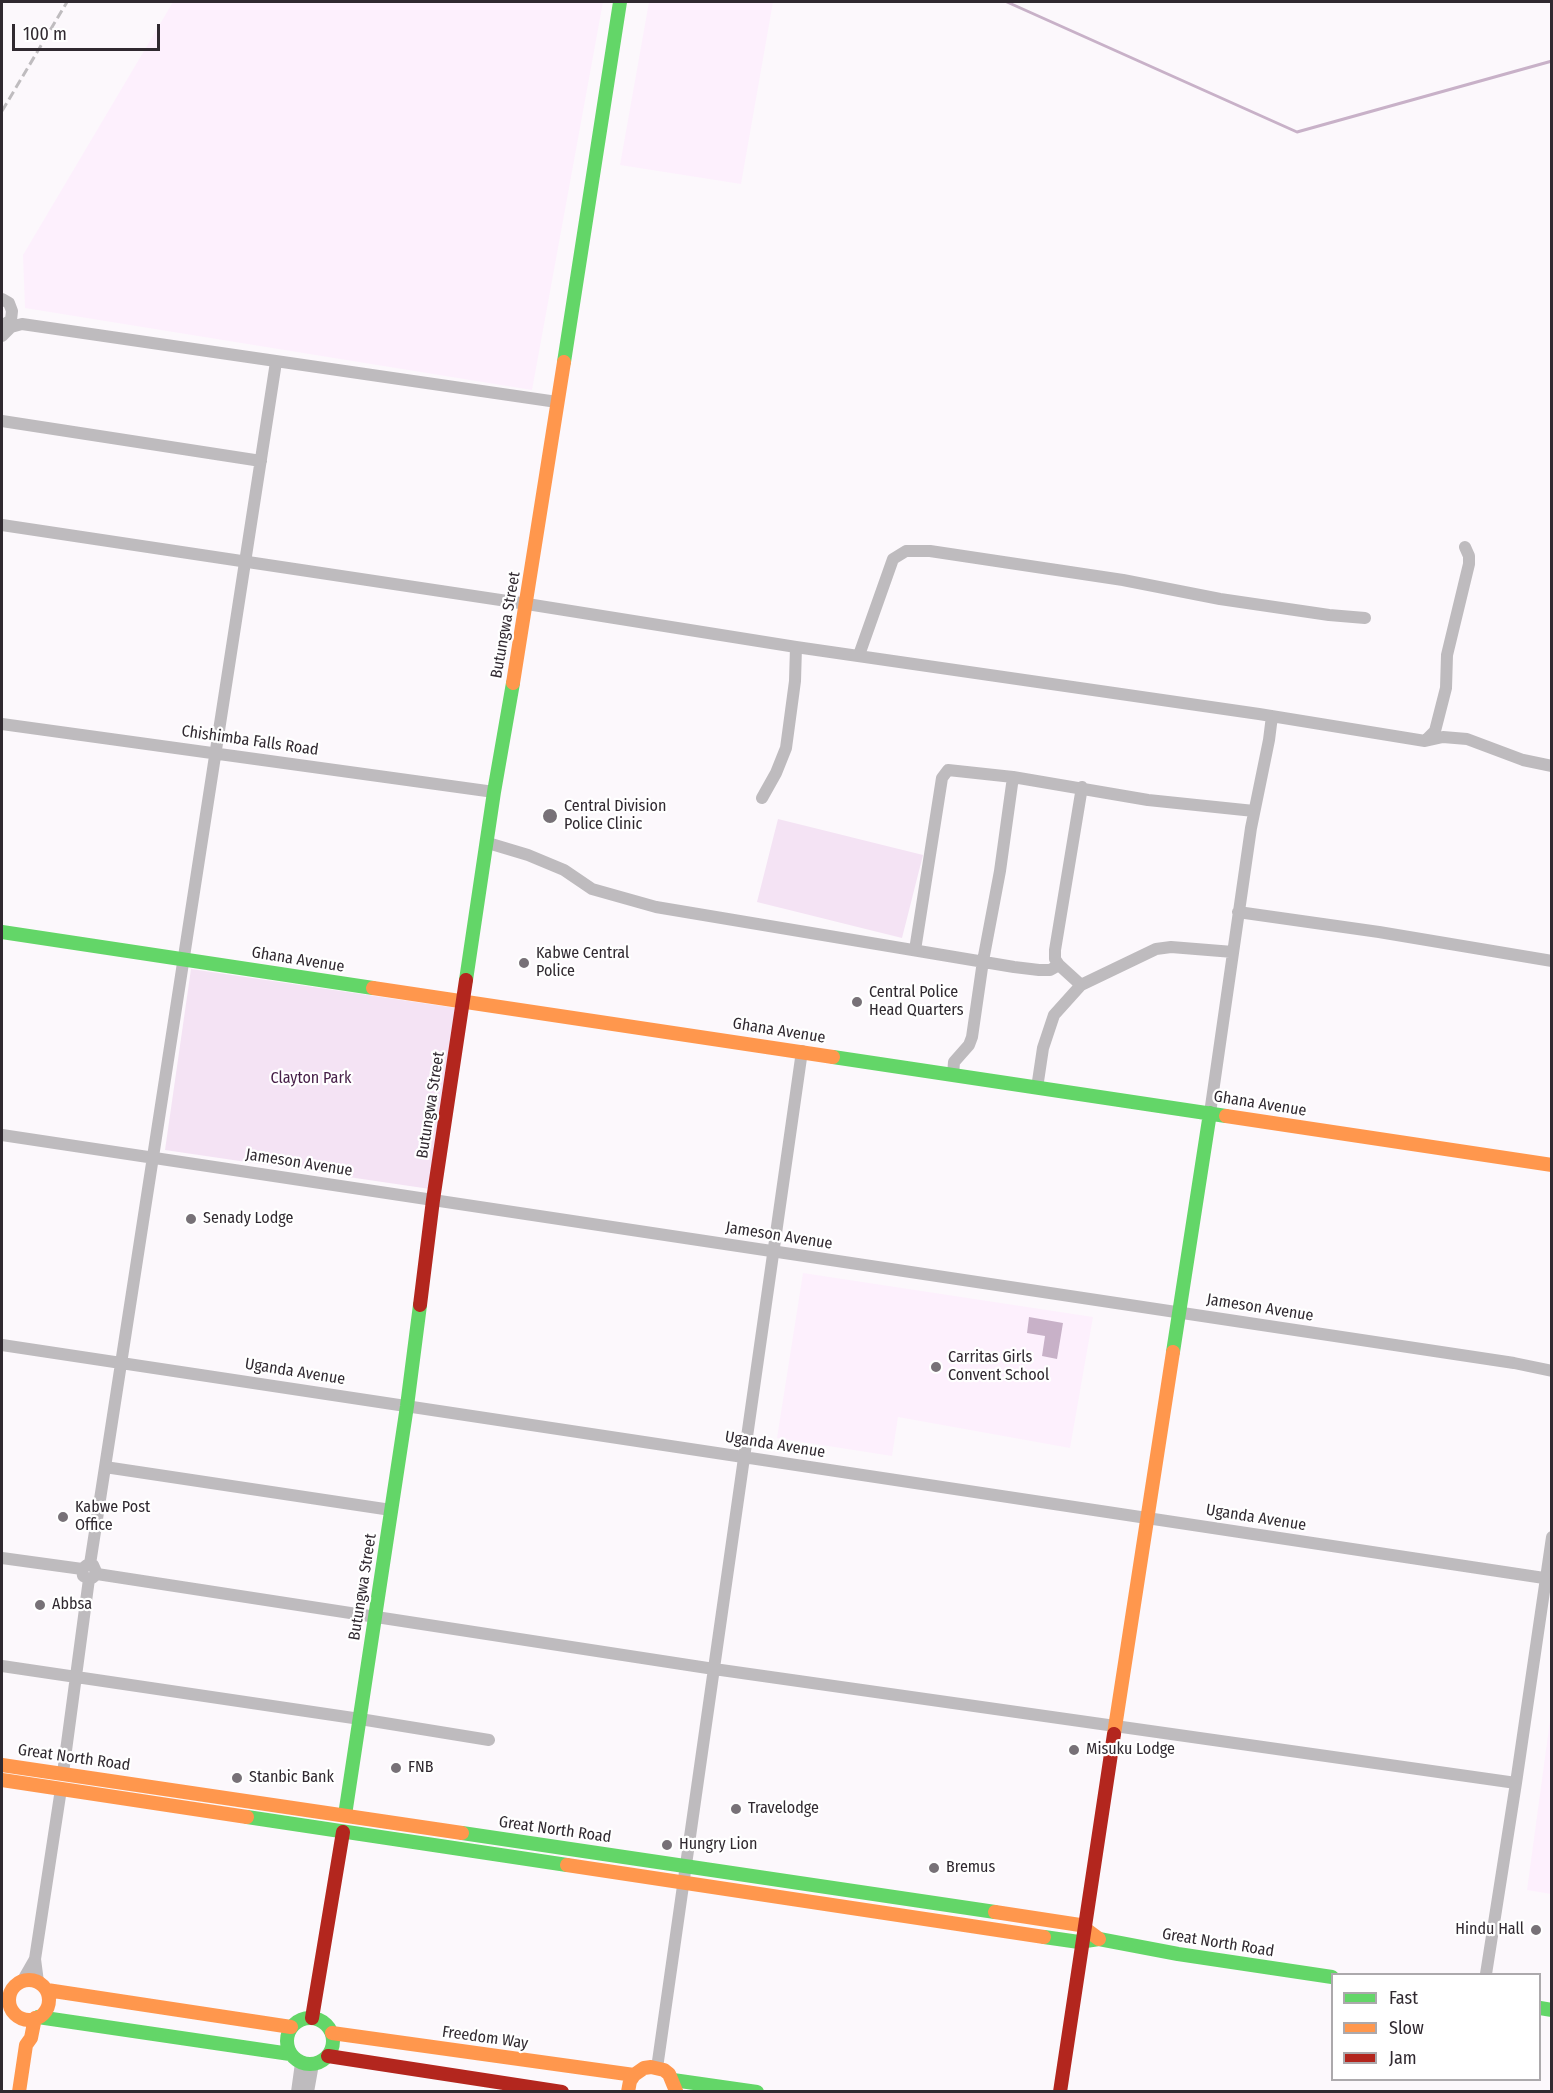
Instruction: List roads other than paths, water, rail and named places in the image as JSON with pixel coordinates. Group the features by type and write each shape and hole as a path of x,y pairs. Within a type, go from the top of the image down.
{"main road":[{"name":"Butungwa Street","path":"345,1815 407,1406 433,1200 494,792 527,603 620,2"},
{"name":"Ghana Avenue","path":"2,932 1551,1165"},
{"path":"1060,2091 1210,1113"},
{"name":"Great North Road","path":"2,1765 1084,1926"},
{"name":"Great North Road","path":"2,1780 1082,1942 1099,1939 1178,1954 1331,1977"},
{"path":"202,1810 208,1803 204,1794"},
{"path":"226,1814 222,1810 222,1805 230,1798"},
{"path":"312,2018 343,1832"},
{"path":"518,1858 525,1852 522,1841"},
{"path":"542,1862 538,1852 545,1845"},
{"path":"1084,1926 1099,1939"},
{"path":"291,2027 13,1983 5,2004 26,2020 37,2018 302,2060 323,2061 333,2045 332,2033 324,2023 312,2018 301,2020 291,2027 286,2037 302,2060"},
{"path":"19,2091 26,2046 37,2018 48,2005 42,1986"},
{"path":"18,2016 26,2046"},
{"name":"Freedom Way","path":"332,2033 634,2075"},
{"path":"328,2056 558,2091 558,2065"},
{"path":"628,2091 634,2075 644,2068 664,2070 675,2086 757,2091"}],"street":[{"path":"2,299 9,303 8,325 557,402"},
{"path":"63,1773 89,1571 276,362"},
{"path":"2,421 261,461"},
{"path":"2,525 1425,741 1443,737 1467,739 1522,760 1551,766"},
{"path":"1425,741 1435,731 1446,688 1446,655 1470,560 1465,547"},
{"path":"859,655 893,559 906,551 930,551 1122,580 1220,599 1365,618"},
{"path":"762,798 776,773 786,748 795,681 796,646"},
{"path":"1210,1113 1238,912 1272,716"},
{"name":"Chishimba Falls Road","path":"2,724 494,792"},
{"path":"915,950 944,773 948,770 1082,787 1148,800 1254,811"},
{"path":"953,1075 954,1062 969,1045 972,1037 1014,777"},
{"path":"1081,985 1059,965 1055,958 1082,787"},
{"path":"488,843 528,855 564,870 592,890 656,907 1040,970 1050,970 1059,965"},
{"path":"1238,912 1379,932 1551,961"},
{"path":"1038,1088 1044,1048 1054,1015 1081,985 1156,948 1233,952"},
{"path":"657,2068 802,1051"},
{"name":"Jameson Avenue","path":"2,1135 1551,1371"},
{"name":"Uganda Avenue","path":"2,1345 1544,1578"},
{"path":"105,1467 391,1510"},
{"path":"1486,1973 1551,1537"},
{"path":"2,1558 375,1618 714,1669 1516,1783"},
{"path":"2,1666 489,1740"},
{"path":"42,1986 35,1959 61,1789"},
{"path":"13,1983 35,1959"},
{"path":"297,2091 302,2060"},
{"path":"302,2060 308,2091"}],"waterway":[{"path":"1007,2 1297,132 1552,61"}],"railway":[{"path":"2,111 67,2"}],"place":[{"name":"Central Division Police Clinic","path":"550,816"},
{"name":"Kabwe Central Police","path":"524,963"},
{"name":"Central Police Head Quarters","path":"857,1002"},
{"name":"Senady Lodge","path":"191,1219"},
{"name":"Carritas Girls Convent School","path":"936,1367"},
{"name":"Kabwe Post Office","path":"63,1517"},
{"name":"Abbsa","path":"40,1605"},
{"name":"Misuku Lodge","path":"1074,1750"},
{"name":"FNB","path":"396,1768"},
{"name":"Stanbic Bank","path":"237,1778"},
{"name":"Travelodge","path":"736,1809"},
{"name":"Hungry Lion","path":"667,1845"},
{"name":"Bremus","path":"934,1868"},
{"name":"Hindu Hall","path":"1536,1930"}],"park label":[{"name":"Clayton Park","path":"311,1079"}]}
